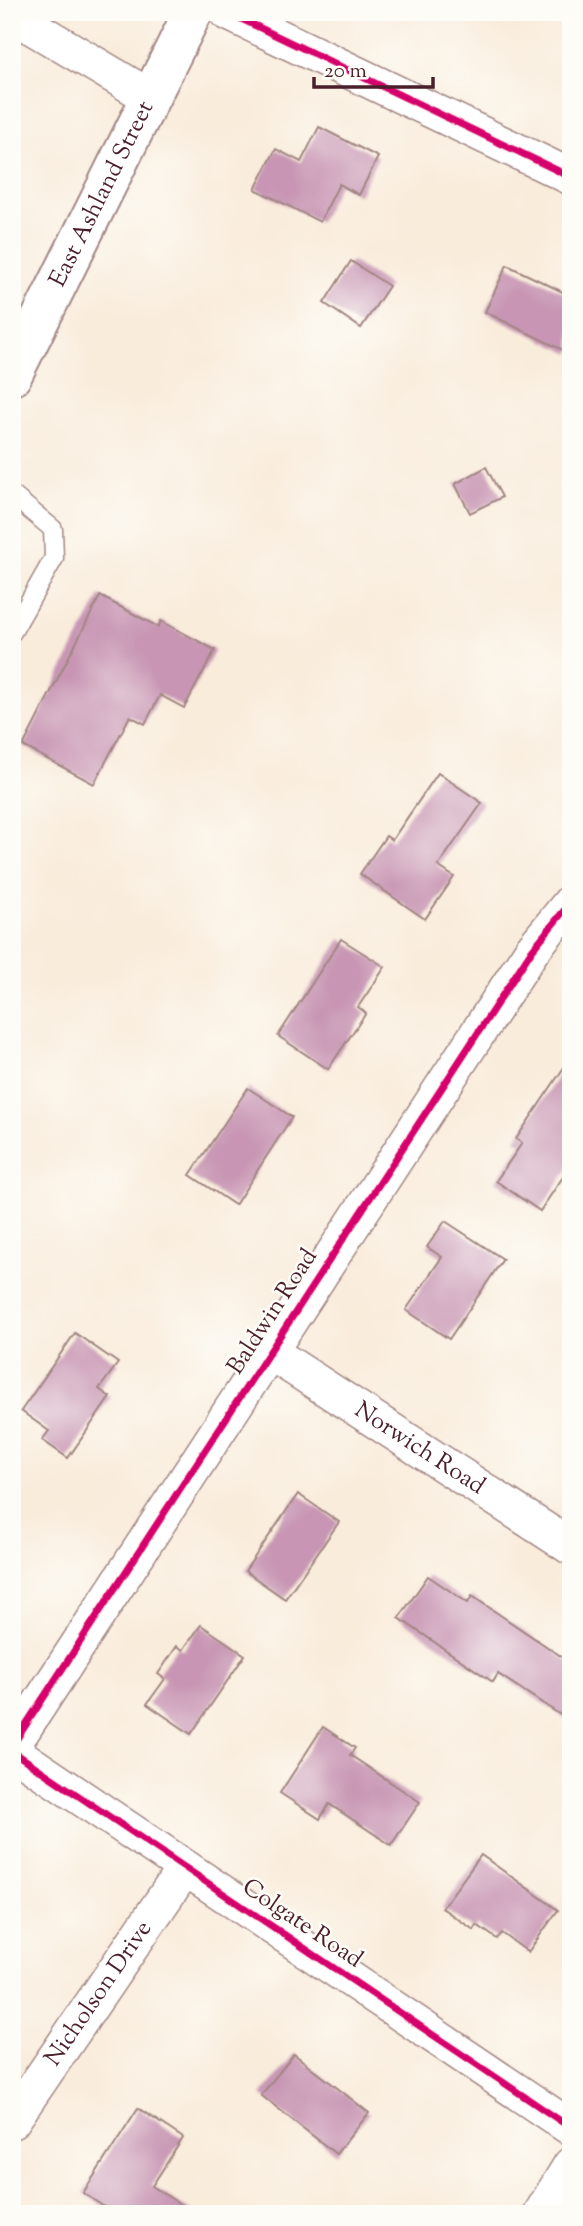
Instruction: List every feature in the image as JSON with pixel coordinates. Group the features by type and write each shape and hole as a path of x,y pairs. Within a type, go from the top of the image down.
{"main road":[{"name":"East Ashland Street","path":"12,376 192,12"}],"street":[{"path":"227,12 571,177"},
{"path":"12,15 150,97"},
{"name":"Baldwin Road","path":"12,1749 532,950 571,902"},
{"name":"Norwich Road","path":"270,1352 571,1547"},
{"name":"Colgate Road","path":"12,1749 571,2129"},
{"name":"Nicholson Drive","path":"12,2121 185,1868"},
{"path":"541,2214 571,2165"}],"lane":[{"path":"12,495 53,529 54,558 12,632"}],"building":[{"path":"319,127 378,157 359,195 339,184 320,222 255,189 276,149 301,162"},
{"path":"351,261 389,286 361,328 324,303"},
{"path":"507,265 571,296 571,354 485,312"},
{"path":"486,467 502,497 470,513 455,484"},
{"path":"100,596 158,627 161,621 215,650 184,708 160,695 145,724 130,716 94,784 23,746"},
{"path":"438,773 482,803 438,866 454,877 425,919 360,874 386,836 392,840"},
{"path":"341,939 385,967 358,1007 366,1013 328,1069 278,1036"},
{"path":"571,1057 571,1165 540,1211 496,1181 522,1143 516,1139"},
{"path":"248,1088 292,1117 235,1205 190,1175"},
{"path":"445,1221 503,1259 449,1339 406,1310 442,1257 427,1247"},
{"path":"75,1333 118,1363 99,1389 110,1397 68,1458 42,1440 49,1431 21,1411"},
{"path":"298,1494 339,1522 285,1599 245,1571"},
{"path":"428,1576 468,1603 472,1596 571,1663 571,1722 498,1674 493,1682 399,1618"},
{"path":"201,1625 245,1655 191,1734 147,1704 165,1679 158,1674 177,1646 183,1650"},
{"path":"323,1727 355,1748 350,1755 420,1802 391,1845 329,1804 320,1819 280,1793"},
{"path":"481,1855 558,1910 528,1952 502,1933 497,1939 477,1925 474,1930 442,1908"},
{"path":"294,2054 369,2113 336,2154 261,2095"},
{"path":"138,2108 183,2138 152,2186 195,2214 115,2214 83,2193"}],"cycle path":[{"path":"227,12 571,177"},
{"path":"12,1746 532,950 571,902"},
{"path":"12,1751 571,2128"}]}
